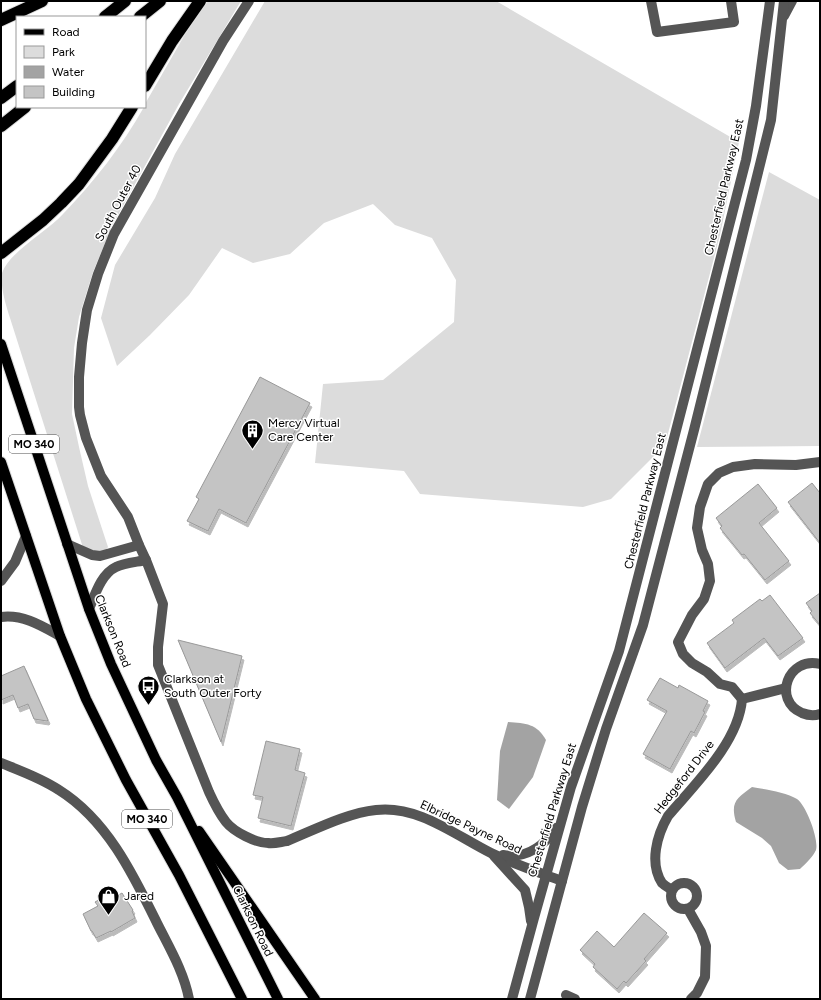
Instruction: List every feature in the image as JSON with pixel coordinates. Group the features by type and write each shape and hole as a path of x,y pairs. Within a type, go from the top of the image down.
{"highway":[{"path":"1,20 42,1"},
{"path":"106,16 125,1"},
{"path":"141,16 160,1"},
{"path":"146,84 172,41 200,1"},
{"path":"1,98 16,87"},
{"path":"1,126 24,108"},
{"path":"2,255 52,211 79,184 112,139 131,108"}],"main road":[{"name":"Clarkson Road","path":"1,344 89,609 111,664 132,712 278,999"},
{"name":"MO 340","path":"1,462 60,636 86,699 103,736 197,910 242,999"},
{"path":"177,798 314,999"}],"street":[{"name":"South Outer 40","path":"146,560 138,545 128,517 101,476 86,438 80,415 79,377 87,310 98,274 114,234 223,41 249,1"},
{"path":"651,1 657,32 734,22 731,1"},
{"name":"Chesterfield Parkway East","path":"512,999 571,787 619,651 742,175 756,106 770,1"},
{"path":"530,999 582,807 606,729 643,625 692,438 770,120 784,1"},
{"path":"782,19 792,1"},
{"path":"786,688 742,699 732,688 720,684 707,672 692,663 683,654 678,642 692,615 704,599 710,581 708,564 702,550 697,528 700,507 708,484 719,472 733,467 755,464 796,465 820,462"},
{"path":"1,581 15,562 26,536"},
{"path":"67,544 92,556 100,556 138,545"},
{"path":"89,609 106,574 116,567 146,560"},
{"name":"Elbridge Payne Road","path":"146,560 163,604 158,647 158,665 216,808 234,830 266,844 276,843 287,841 361,812 395,809 422,817 447,828 491,853 562,881"},
{"path":"1,617 8,616 24,619 38,624 60,636"},
{"path":"820,664 813,662 798,667 791,673 786,688 787,697 791,705 798,712 806,715 820,714"},
{"name":"Hedgeford Drive","path":"688,909 680,909 673,903 671,899 672,890 663,884 658,873 656,858 657,843 661,827 668,816 719,756 739,716 742,699"},
{"path":"1,763 39,779 59,790 90,814 105,831 117,849 157,923 181,974 189,999"},
{"path":"491,853 508,856 533,851 550,837 562,819"},
{"path":"491,853 525,890 529,907 531,927"},
{"path":"672,890 683,883 687,883 696,891 697,900 692,907 688,909 701,932 706,946 707,962 705,977 697,992 691,999"}],"green space":[{"path":"208,1 241,1 179,104 112,226 93,272 79,317 74,348 72,414 88,486 108,547 104,553 85,554 7,307 3,290 2,273 6,265 21,249 63,214 107,163 143,108 146,108 146,102 184,36"},
{"path":"265,1 496,1 739,142 720,235 665,445 611,499 583,507 420,494 404,471 315,463 323,384 383,380 454,322 456,280 432,238 395,225 373,204 324,223 290,254 253,263 222,248 189,295 117,366 101,318 115,265 155,198 175,154"},
{"path":"769,172 820,200 820,446 697,447"}],"water":[{"path":"508,722 530,725 539,731 546,740 533,777 509,809 497,800 500,751"},
{"path":"752,787 787,794 801,802 814,831 816,838 816,850 800,869 788,870 779,863 771,846 762,838 736,822 734,805 742,794"}],"building":[{"name":"Mercy Virtual Care Center","path":"260,377 310,403 246,523 219,509 208,531 187,521 199,499 196,497"},
{"path":"812,483 820,493 820,543 788,502"},
{"path":"758,484 777,508 759,523 789,561 765,580 720,528 722,526 716,518"},
{"path":"820,593 820,625 810,613 812,611 806,603"},
{"path":"770,595 803,638 778,656 764,638 725,668 707,643 734,623 732,620 760,599 762,601"},
{"path":"178,640 242,656 221,742"},
{"path":"24,666 48,720 47,721 34,719 28,704 18,708 13,695 1,700 1,676"},
{"path":"660,678 678,688 679,685 708,701 703,711 705,712 694,733 691,731 670,769 643,754 667,711 647,700"},
{"path":"266,741 300,749 295,770 305,773 291,826 258,818 263,797 253,795"},
{"name":"Jared","path":"122,893 133,910 132,911 135,918 111,932 96,938 83,914 98,906 95,902 106,896 108,901"},
{"path":"644,913 667,933 644,959 646,961 626,983 624,981 617,989 593,967 595,964 580,950 597,931 614,947"}],"place":[{"name":"Mercy Virtual Care Center","path":"253,450"},
{"name":"Clarkson at South Outer Forty","path":"148,706"},
{"name":"Jared","path":"109,916"}]}
